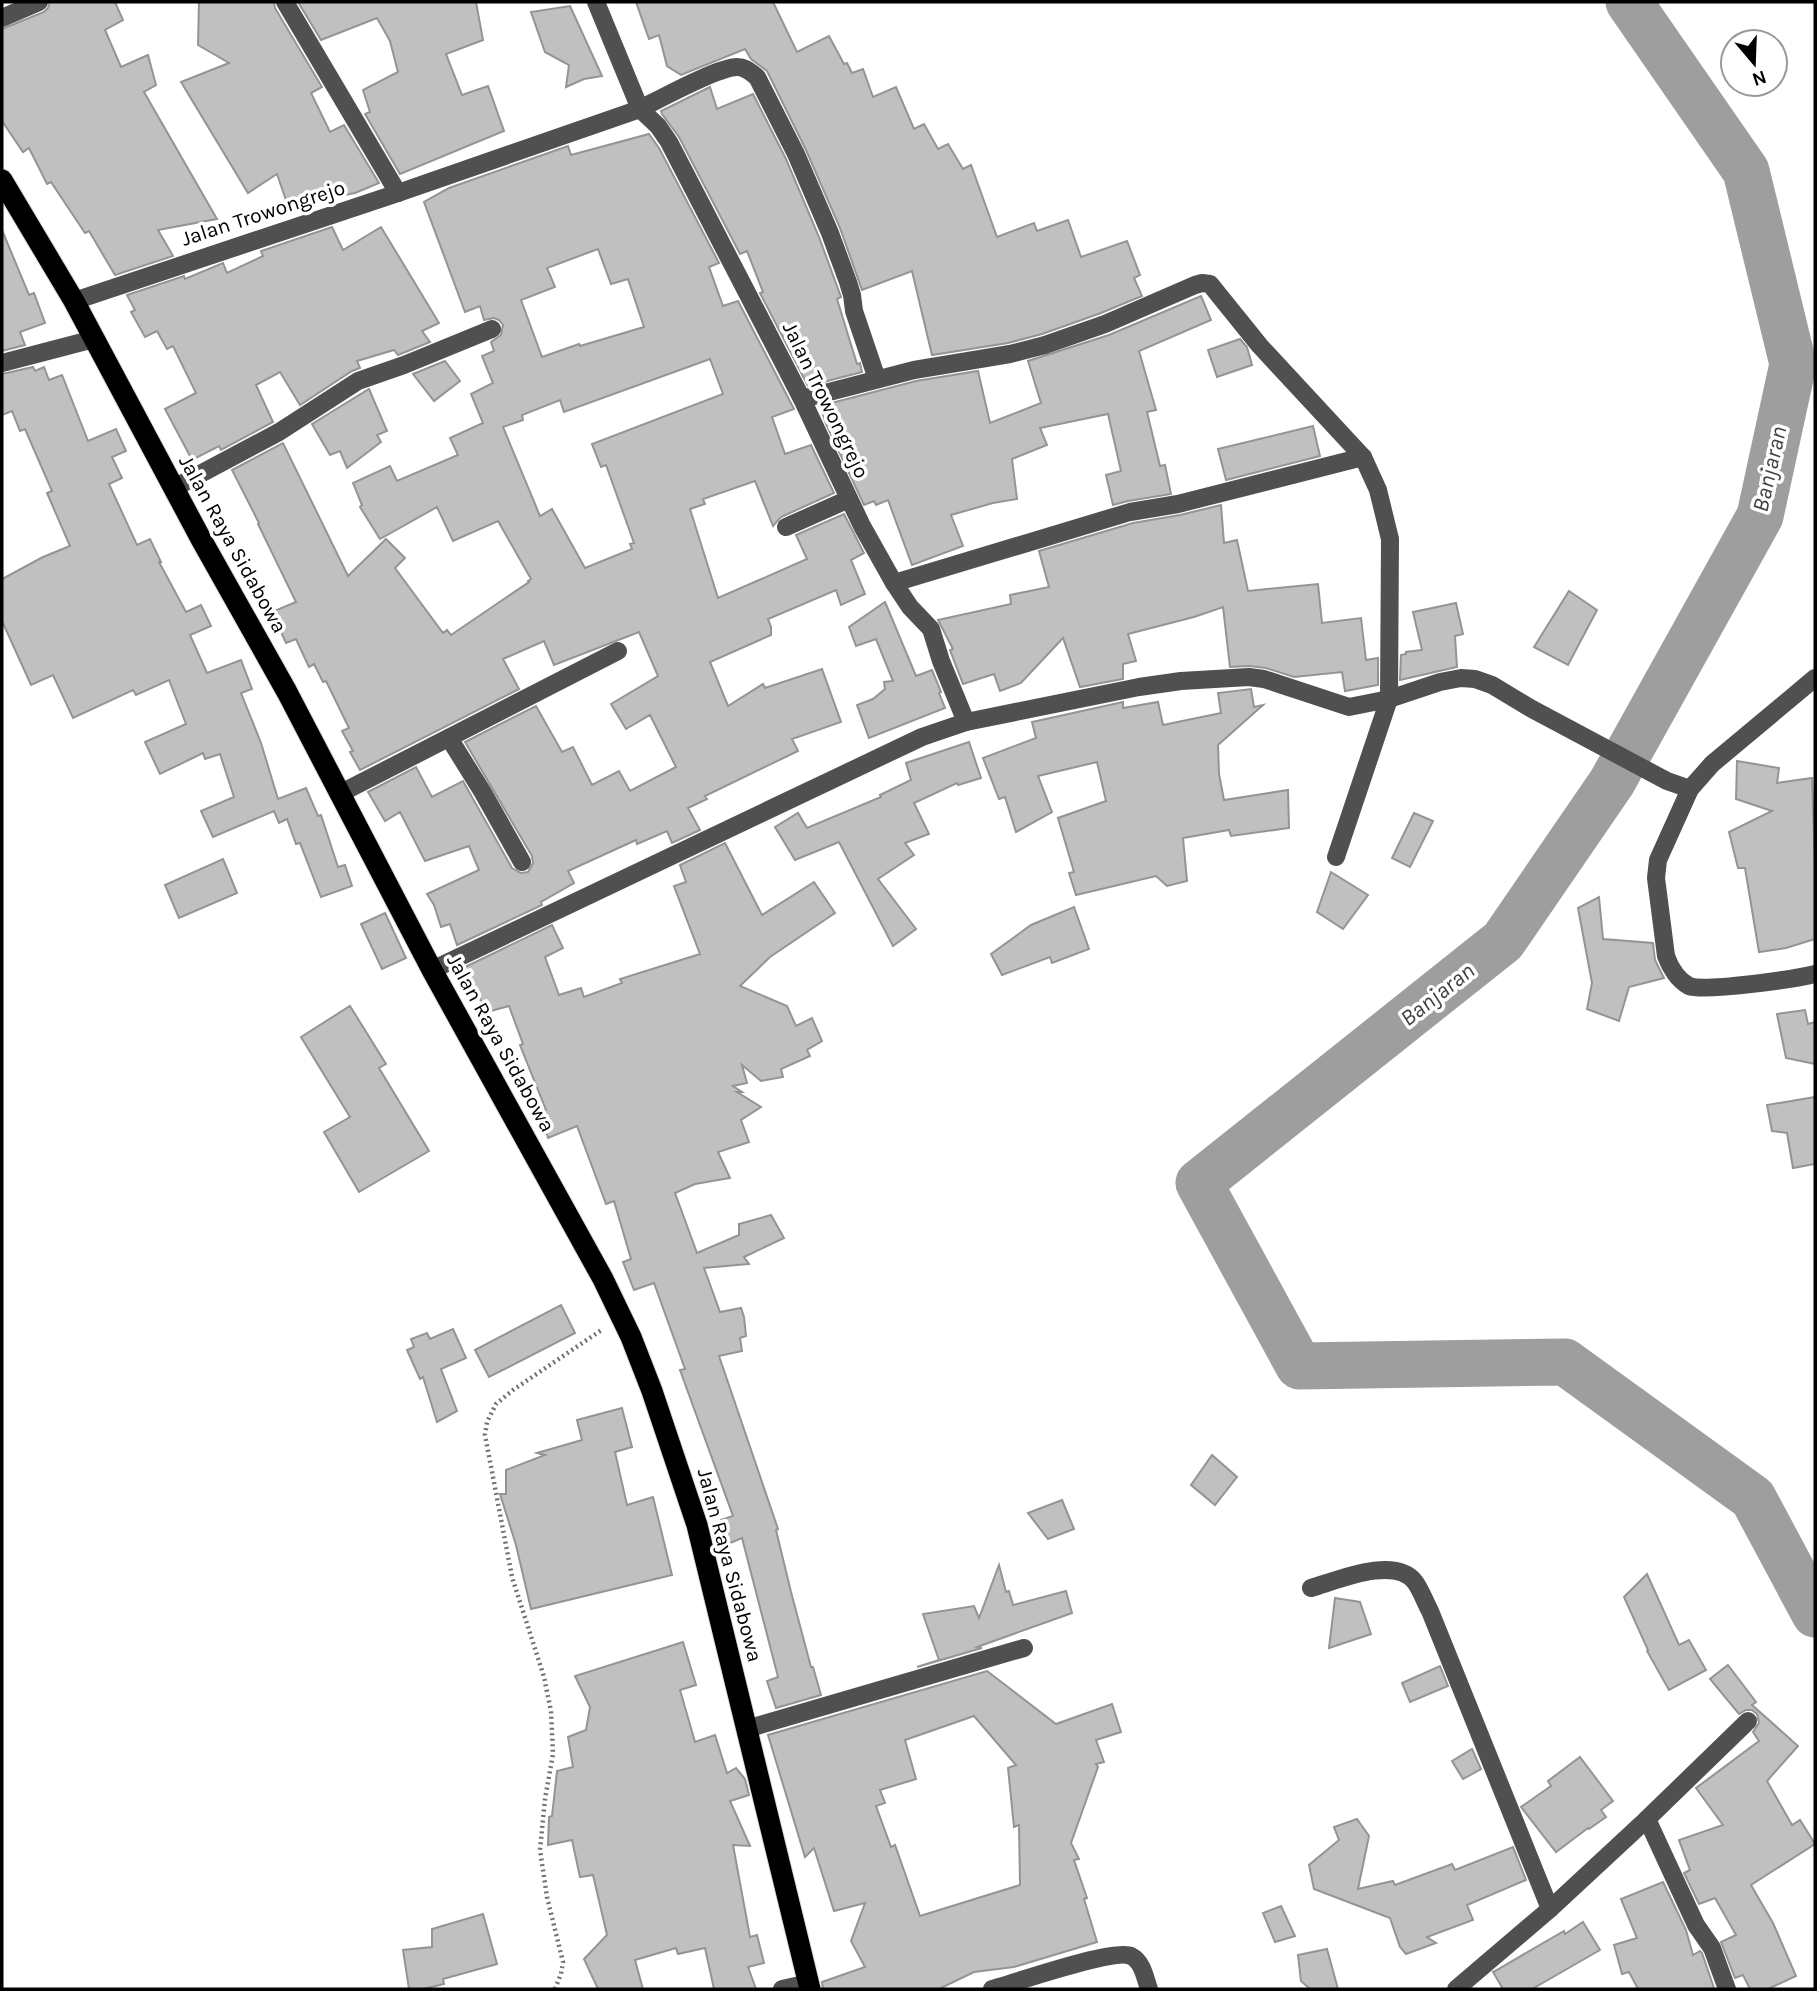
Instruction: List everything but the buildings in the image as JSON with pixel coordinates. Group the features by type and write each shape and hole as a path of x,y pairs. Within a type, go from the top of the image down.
{"highway":[{"name":"Jalan Raya Sidabowa","path":"2,180 74,301 287,692 432,970 603,1279 621,1317 652,1391 691,1504 809,1986"}],"street":[{"path":"2,18 39,2"},
{"path":"285,2 398,193"},
{"path":"596,2 640,109 734,67 747,69 757,77 796,154 830,233 848,282 854,311 877,379"},
{"name":"Jalan Trowongrejo","path":"74,301 640,109 658,126 669,142 894,583 910,607 930,629 966,722"},
{"path":"802,399 914,370 1010,354 1045,345 1202,283 1210,285 1260,346 1363,457 1378,490 1390,539 1389,699 1336,857"},
{"path":"174,488 279,432 358,381 492,329"},
{"path":"2,363 94,339"},
{"path":"894,583 1130,512 1178,504 1363,457"},
{"path":"786,527 849,499"},
{"path":"341,793 618,651"},
{"path":"432,970 922,737 966,722 1139,687 1181,681 1249,677 1264,679 1349,706 1389,699 1440,682 1461,678 1475,679 1492,685 1667,781 1690,789"},
{"path":"1815,678 1712,764 1690,789 1658,860 1656,878 1666,956 1677,976 1690,986 1708,989 1815,974"},
{"path":"449,738 522,862"},
{"path":"1311,1588 1385,1569 1400,1571 1415,1581 1430,1611 1550,1909"},
{"path":"746,1728 1024,1648"},
{"path":"1456,1989 1550,1909 1748,1721"},
{"path":"1647,1819 1696,1925 1712,1948 1727,1989"},
{"path":"992,1989 1091,1960 1126,1955 1131,1956 1141,1966 1149,1989"},
{"path":"782,1989 809,1986"}],"path":[{"path":"555,1989 563,1962 547,1897 540,1850 545,1799 554,1754 551,1711 544,1677 512,1577 485,1435 486,1422 496,1404 513,1390 621,1317"}],"waterway":[{"name":"Banjaran","path":"1629,2 1746,171 1793,364 1760,516 1612,782 1503,941 1199,1183 1299,1366 1565,1362 1753,1498 1815,1614"}]}
